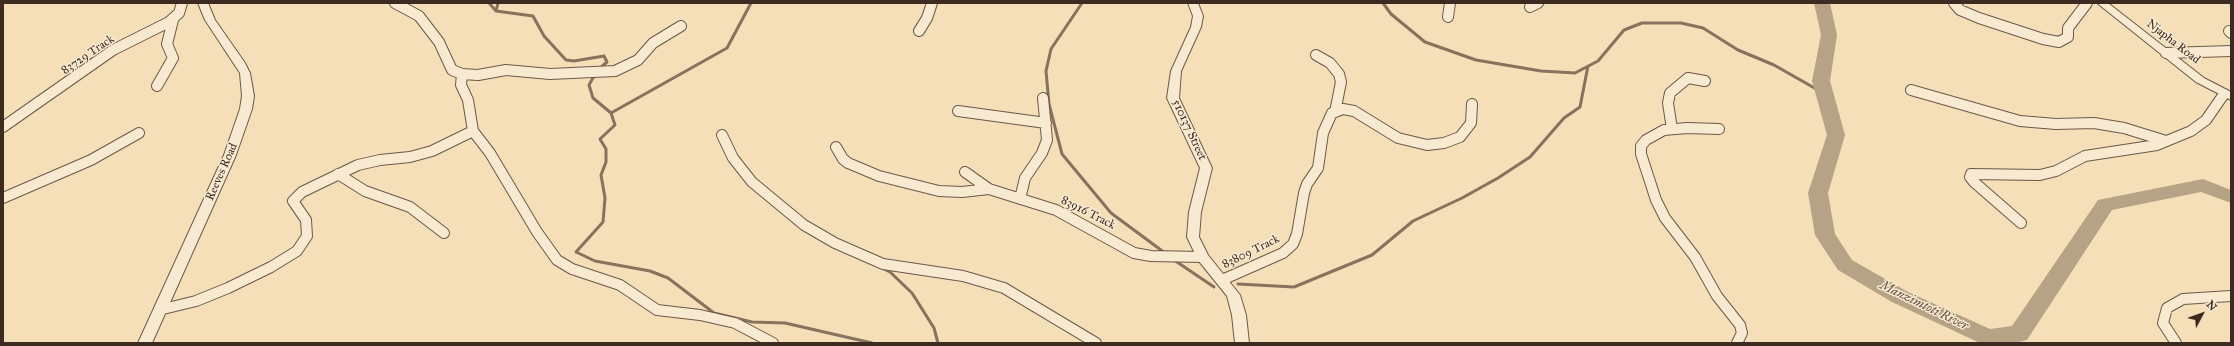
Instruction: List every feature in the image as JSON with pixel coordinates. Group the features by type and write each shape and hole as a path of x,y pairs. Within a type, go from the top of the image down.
{"street":[{"name":"83729 Track","path":"4,126 40,103 113,50 158,30 173,20 179,13 182,3"},
{"name":"Reeves Road","path":"145,343 230,155 246,109 248,96 245,74 235,54 210,20 203,3"},
{"path":"395,3 419,16 439,42 452,70 462,74 478,76 506,70 550,74 615,71 638,60 653,43 681,26"},
{"path":"919,31 927,18 932,3"},
{"name":"510137 Street","path":"1193,3 1198,16 1196,27 1176,72 1173,91 1173,98 1178,110 1206,168 1192,231 1195,243 1203,257 1233,295 1238,308 1242,343"},
{"path":"1448,17 1450,3"},
{"path":"1530,8 1538,3"},
{"path":"1954,3 1960,10 1979,18 2044,39 2059,42 2068,37 2068,28 2087,3"},
{"name":"Njapha Road","path":"2102,3 2200,80 2227,96"},
{"path":"157,86 165,75 173,58 167,44 173,20"},
{"path":"2166,53 2231,51"},
{"name":"83809 Track","path":"1222,280 1277,256 1292,244 1297,234 1304,193 1319,164 1323,133 1335,112 1341,82 1339,74 1330,63 1316,55"},
{"path":"462,74 461,85 468,100 473,131 490,153 546,244 565,266 620,285 638,295 656,310 700,315 735,324 773,343"},
{"path":"1672,129 1668,103 1670,92 1688,78 1705,81"},
{"path":"1911,90 2020,121 2056,124 2094,123 2124,128 2166,141"},
{"path":"2021,223 1974,182 1970,177 1971,174 2040,175 2056,171 2085,156 2157,145 2191,131 2206,120 2227,96"},
{"path":"1020,199 1025,178 1042,153 1047,140 1043,98"},
{"path":"1335,112 1343,109 1354,111 1394,136 1405,141 1427,145 1444,143 1460,137 1467,131 1471,123 1472,104"},
{"path":"958,110 1046,123"},
{"path":"1719,129 1672,129 1653,135 1641,146 1643,163 1656,200 1665,218 1695,258 1717,296 1740,325 1742,333 1737,343"},
{"path":"159,310 196,301 228,288 271,267 297,251 304,244 308,229 306,220 294,203 293,198 302,192 338,174 369,162 410,157 432,151 444,147 473,131"},
{"path":"3,198 91,160 139,134"},
{"path":"722,135 729,146 733,158 752,182 804,225 829,239 883,264 964,276 1004,288 1096,343"},
{"path":"836,147 842,159 879,176 939,190 962,192 988,189"},
{"name":"83916 Track","path":"965,172 988,189 1070,216 1134,253 1151,256 1203,257"},
{"path":"338,174 365,192 410,207 444,233"},
{"path":"2176,343 2163,323 2167,308 2183,299 2231,296"}],"waterway":[{"path":"489,3 496,11"},
{"path":"496,11 498,3"},
{"path":"611,113 727,48 751,3"},
{"path":"1082,3 1051,49 1046,71 1049,104 1062,154 1111,213 1165,253"},
{"path":"1383,3 1391,14 1425,42 1476,60 1541,71 1575,73 1588,66"},
{"name":"Manzimtoti River","path":"1822,3 1829,35 1821,81 1836,135 1818,193 1825,235 1845,265 1900,297 1988,337 2019,334 2105,205 2203,185 2231,197"},
{"path":"496,11 533,16 544,36 566,60 574,61 604,56 607,62 600,68"},
{"path":"1588,66 1598,61 1624,30 1642,23 1681,23 1703,28 1738,50 1774,65 1825,94"},
{"path":"1238,284 1294,287 1372,255 1413,221 1462,198 1498,178 1530,157 1564,118 1580,107 1588,66"},
{"path":"594,76 589,85 593,98 611,113"},
{"path":"611,113 615,125 600,139 606,149 606,162 601,175 605,198 603,222 576,252 595,261 650,271 668,278 714,313 752,322 785,323 872,343"},
{"path":"1174,260 1214,287"},
{"path":"882,268 890,272 912,293 934,328 938,343"}]}
